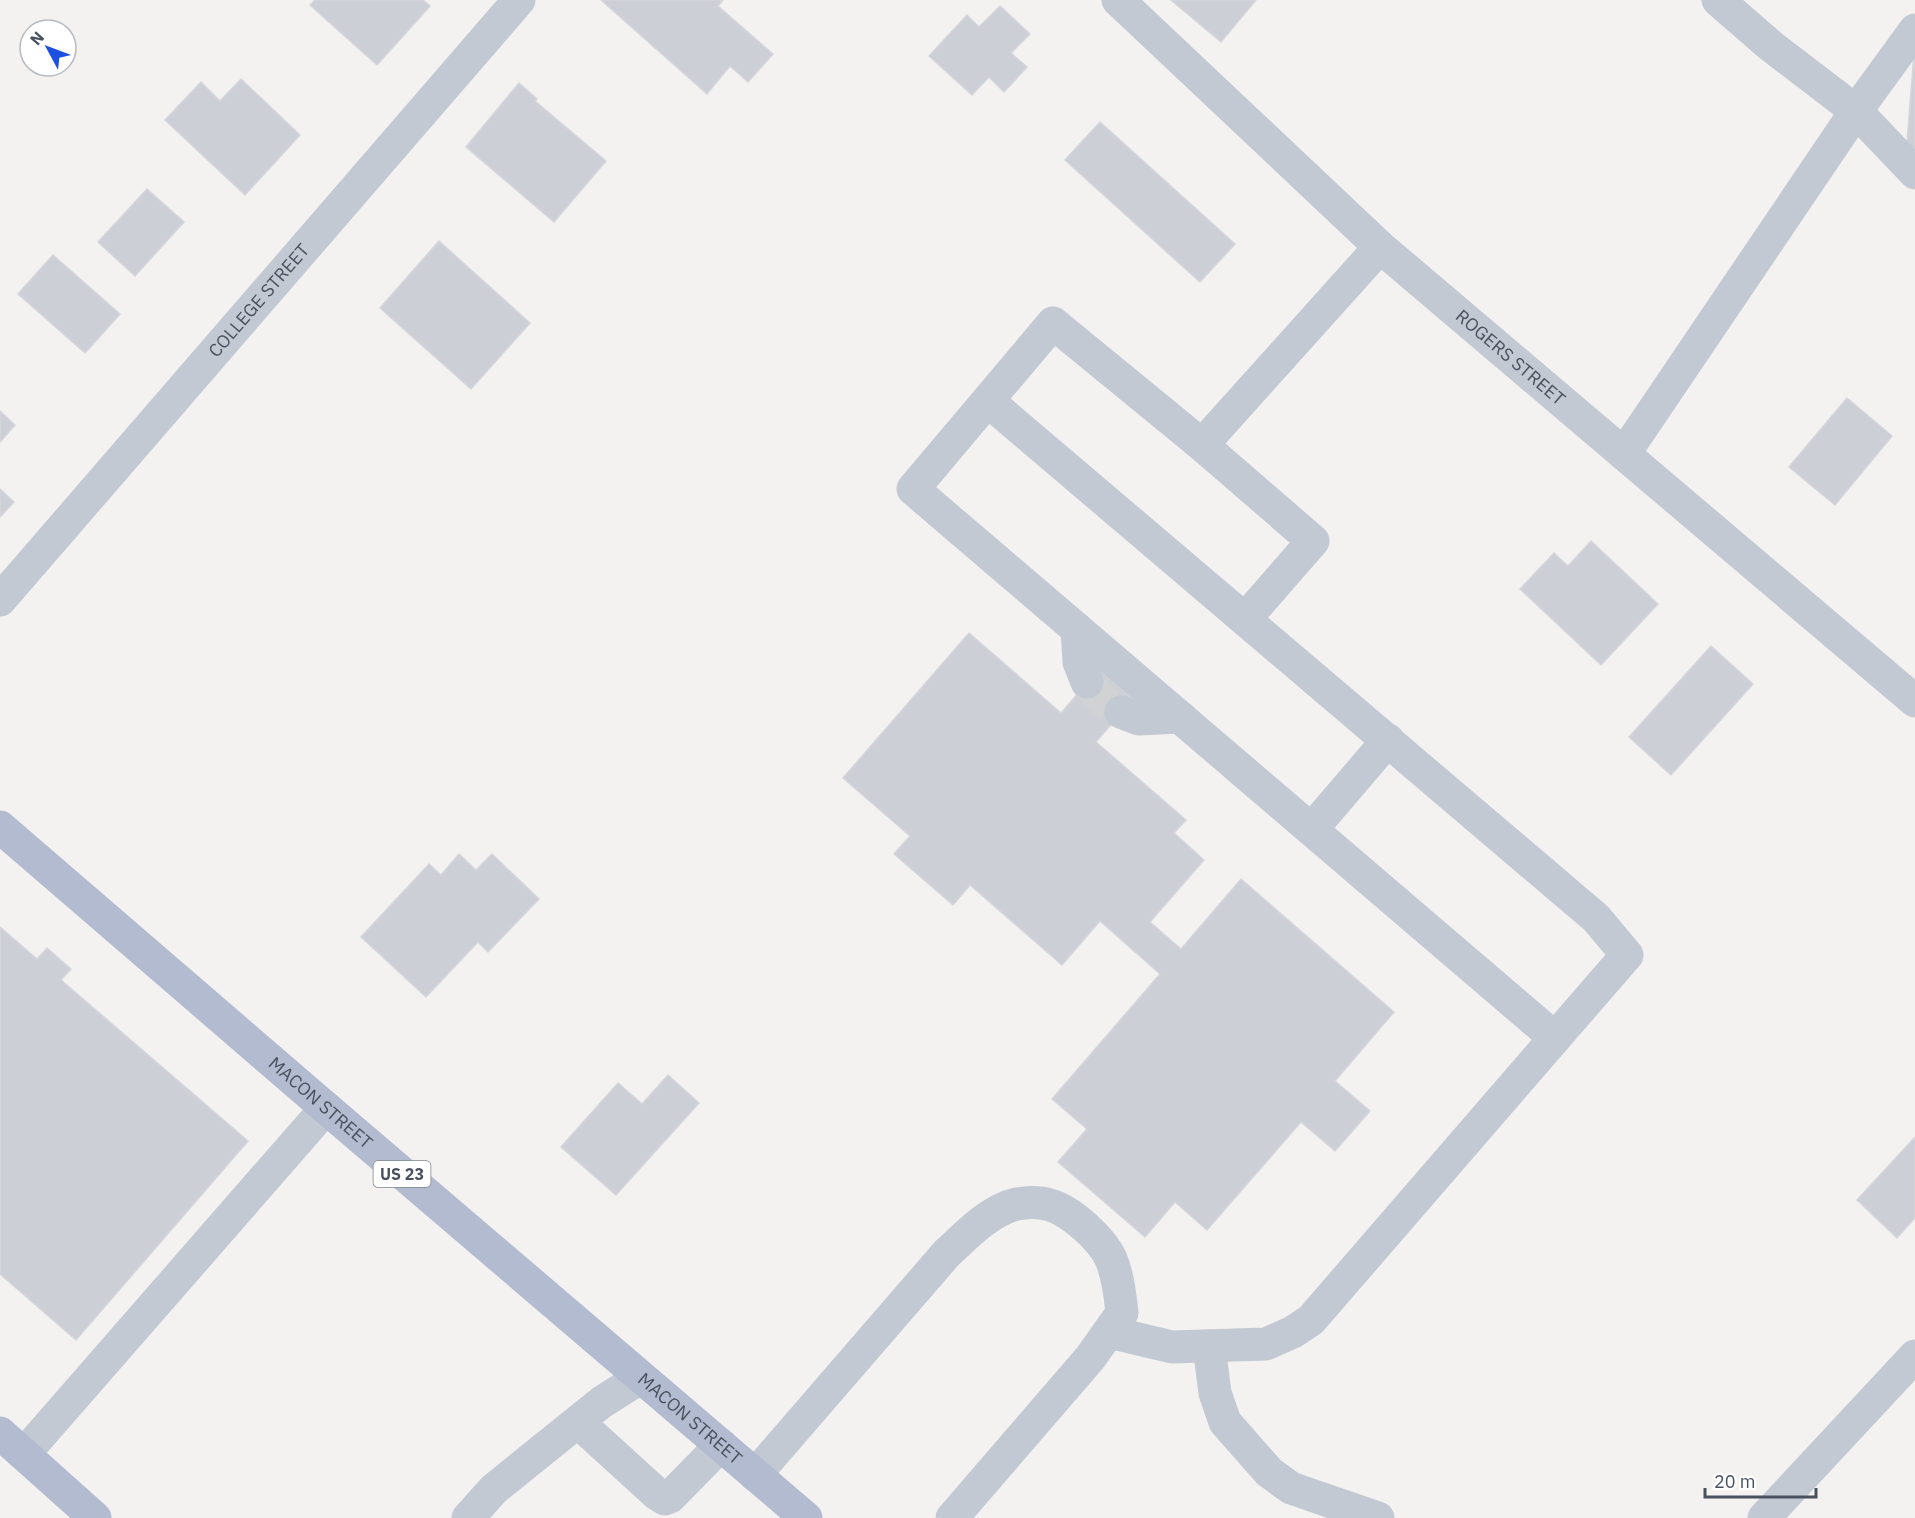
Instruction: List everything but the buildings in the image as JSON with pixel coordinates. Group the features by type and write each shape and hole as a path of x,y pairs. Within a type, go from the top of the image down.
{"main road":[{"name":"MACON STREET","path":"0,827 806,1518"},
{"path":"0,1433 95,1518"}],"street":[{"name":"COLLEGE STREET","path":"0,600 519,0"},
{"name":"ROGERS STREET","path":"1118,0 1380,247 1915,701"},
{"path":"1718,0 1771,46 1856,111 1915,173"},
{"path":"1624,454 1856,111 1915,30"},
{"path":"1202,445 1380,247"},
{"path":"1245,619 1313,541 1202,445 1053,323 914,489 1555,1038"},
{"path":"988,400 1596,918 1627,955 1311,1320 1293,1332 1266,1344 1172,1347 1108,1332"},
{"path":"1077,629 1079,662 1087,682"},
{"path":"1121,712 1139,719 1180,717"},
{"path":"1312,829 1388,740"},
{"path":"24,1454 326,1108"},
{"path":"755,1475 947,1253 980,1222 1006,1207 1030,1202 1050,1204 1066,1212 1096,1237 1110,1258 1119,1287 1122,1313 1090,1358 952,1518"},
{"path":"1209,1346 1215,1393 1225,1422 1269,1472 1291,1488 1305,1507 1363,1511 1378,1518"},
{"path":"1764,1518 1915,1356"},
{"path":"468,1518 494,1489 602,1402 640,1378"},
{"path":"578,1422 665,1499 670,1497 721,1445"}],"tunnel":[{"path":"1087,682 1102,700 1121,712"}]}
